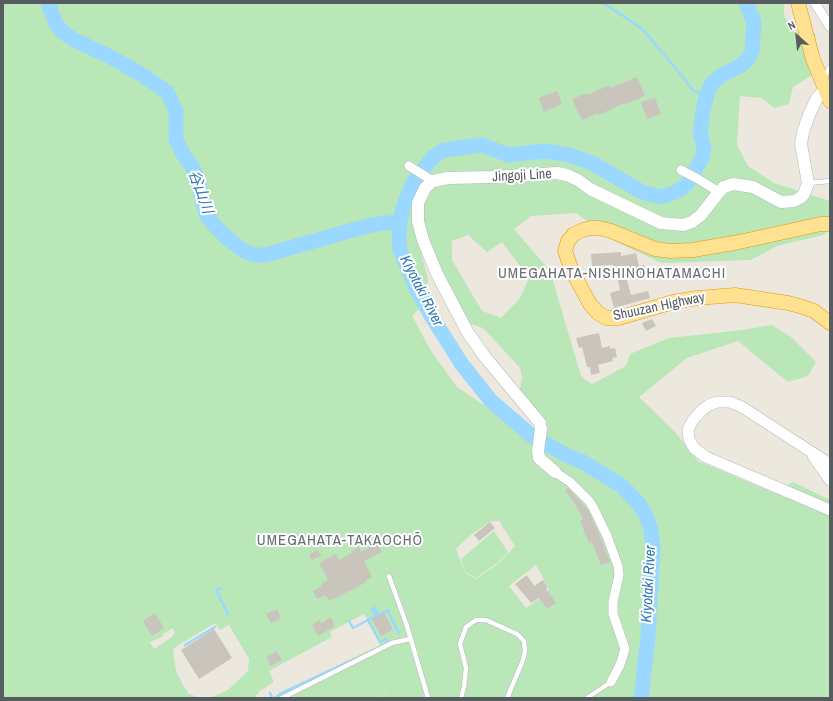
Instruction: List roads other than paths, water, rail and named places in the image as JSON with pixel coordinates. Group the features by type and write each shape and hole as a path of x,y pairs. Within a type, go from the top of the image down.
{"highway":[{"path":"798,3 809,45 825,91"},
{"name":"Shuuzan Highway","path":"830,224 821,224 739,242 693,250 670,251 655,249 611,231 591,228 574,234 568,241 565,251 572,271 590,304 598,313 606,318 619,318 673,302 697,298 734,295 788,303 804,307 814,311 830,323"}],"main road":[{"path":"808,183 801,144 809,115 817,98 825,91"},
{"name":"Jingoji Line","path":"431,180 556,174 567,175 578,180 590,189 661,223 683,226 692,222 701,215 724,187 733,184 742,184 758,189 781,202 788,202 800,198 804,194 808,183"},
{"path":"431,180 420,196 418,203 418,221 423,240 437,274 468,334 540,423 539,458 555,472"}],"street":[{"path":"816,3 830,27"},
{"path":"408,166 431,180"},
{"path":"680,170 719,192"},
{"path":"830,464 811,453 743,405 724,401 709,405 693,420 688,430 689,439 694,448 706,456 830,510"},
{"path":"811,453 830,480"},
{"path":"555,472 570,482 589,501 607,536 618,566 619,575 613,602 613,614 625,649 620,665 611,682"}],"lane":[{"path":"825,91 830,67"},
{"path":"808,183 830,181"},
{"path":"814,311 827,314 830,317"},
{"path":"389,576 407,626 428,698"},
{"path":"461,698 466,668 460,644 466,627 476,620 486,620 517,634 524,641 523,660 508,698"},
{"path":"282,698 392,643 410,639"},
{"path":"587,698 611,682"}],"waterway":[{"name":"谷山川","path":"48,3 56,24 63,32 74,40 109,56 142,75 168,93 176,111 176,139 183,154 197,176 207,216 227,238 244,251 255,255 265,255 367,226 383,223 400,223"},
{"path":"603,3 644,31 693,90 706,98"},
{"name":"Kiyotaki River","path":"641,698 648,638 653,550 651,530 646,515 639,504 622,486 583,462 568,456 532,436 491,401 461,363 430,314 417,290 400,250 400,223 403,208 412,184 432,158 444,150 482,145 508,155 544,151 569,155 592,163 642,192 661,197 676,192 687,184 702,158 704,148 700,133 703,111 711,84 722,75 740,66 748,59 752,51 754,22 746,3"},
{"path":"221,588 217,590 217,592 228,614"},
{"path":"374,607 378,615 388,610"},
{"path":"368,620 376,616 372,609"},
{"path":"387,610 399,633"},
{"path":"349,621 353,628 368,620 380,642 386,639 388,643"},
{"path":"185,645 215,627"},
{"path":"275,698 280,694 355,659"},
{"path":"270,693 272,698"}],"district":[{"name":"UMEGAHATA-NISHINOHATAMACHI","path":"612,274"},
{"name":"UMEGAHATA-TAKAOCHŌ","path":"340,541"}]}
